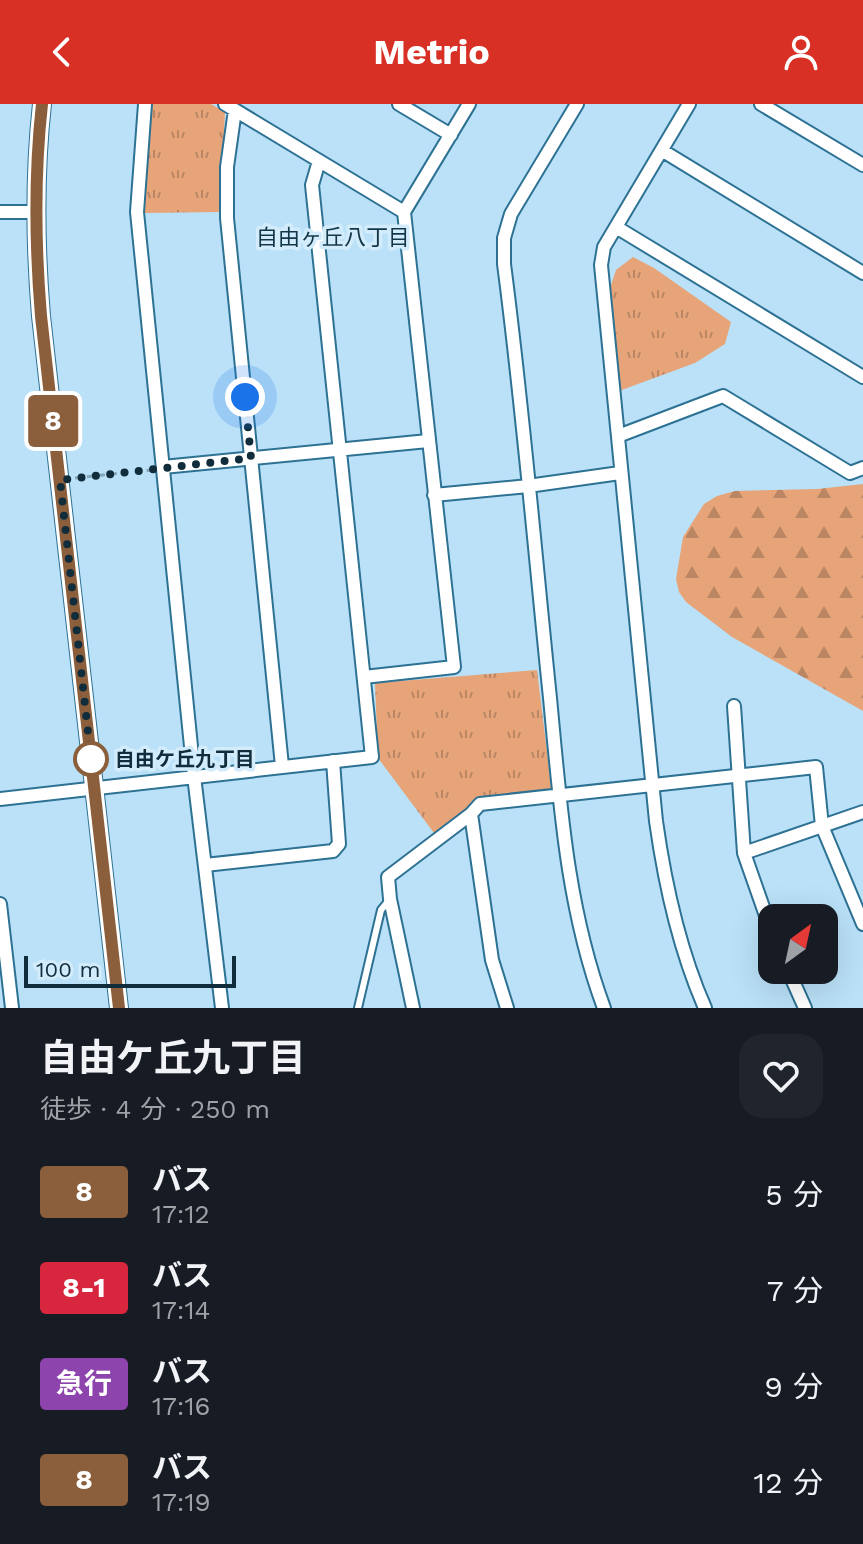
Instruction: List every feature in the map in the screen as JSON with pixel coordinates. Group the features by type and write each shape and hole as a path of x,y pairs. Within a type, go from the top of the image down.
{"street":[{"path":"42,104 35,212 41,316 119,1008"},
{"path":"145,104 137,212 194,776 222,1008"},
{"path":"399,104 451,135"},
{"path":"364,677 454,667 404,212 469,104"},
{"path":"577,104 511,214 504,238 504,264 560,797 577,918 604,1008"},
{"path":"689,104 604,247 601,265 620,473 664,872 678,929 705,1008"},
{"path":"761,104 863,165"},
{"path":"282,766 227,218 230,107 404,212"},
{"path":"663,151 863,273"},
{"path":"0,799 372,757 312,185 319,161"},
{"path":"0,212 35,212"},
{"path":"616,227 863,377"},
{"path":"618,436 723,396 850,473 863,468"},
{"path":"163,468 428,441"},
{"path":"434,495 620,473"},
{"path":"734,706 744,853 762,904"},
{"path":"205,865 333,851 339,844 333,761"},
{"path":"413,1008 388,877 480,804 816,767 822,826 863,924"},
{"path":"744,853 863,812"},
{"path":"471,814 492,960 507,1008"},
{"path":"0,904 12,1008"},
{"path":"794,984 805,1008"}],"lane":[{"path":"358,1008 381,910 390,899"}],"path":[{"path":"60,480 163,468"}],"green space":[{"path":"152,104 211,104 225,112 220,212 145,213"},
{"path":"633,257 654,268 731,322 725,344 695,363 619,391 608,294 616,270"},
{"path":"863,484 863,711 732,637 686,602 679,592 676,579 683,537 704,504 717,496 735,491 817,489"},
{"path":"537,670 552,793 478,800 434,833 378,758 375,683"}],"bus line":[{"name":"8","path":"42,104 35,212 41,316 119,1008"}],"place":[{"name":"自由ケ丘九丁目","path":"91,759"}],"district":[{"name":"自由ヶ丘八丁目","path":"333,237"}],"route":[{"path":"91,759 60,480 251,458 245,397"}]}
